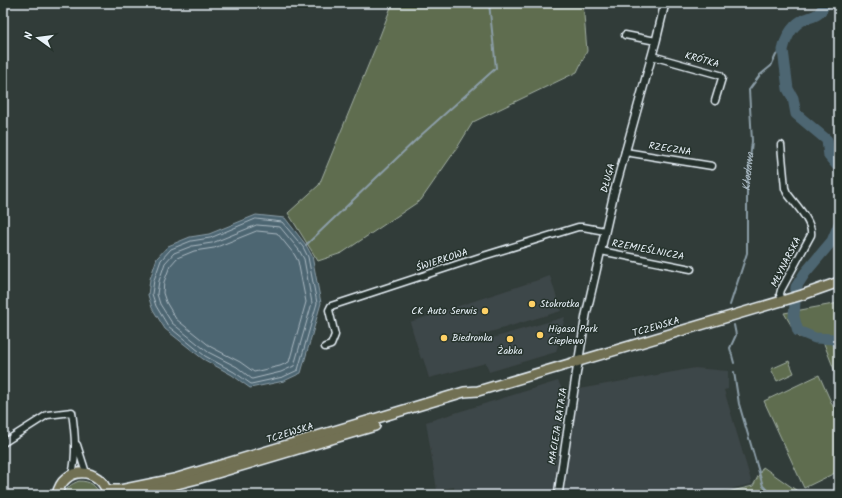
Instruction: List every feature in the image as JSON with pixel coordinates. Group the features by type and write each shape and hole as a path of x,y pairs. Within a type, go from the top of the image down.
{"main road":[{"name":"TCZEWSKA","path":"108,493 174,480 464,392 478,391 802,295 839,282"},
{"name":"TCZEWSKA","path":"133,495 169,487 464,399 478,391"},
{"path":"48,495 57,494 62,482 72,475 86,473 99,479 104,484 108,493"}],"street":[{"name":"DŁUGA","path":"578,361 586,315 614,193 665,3"},
{"path":"625,35 656,41"},
{"name":"KRÓTKA","path":"652,56 720,75 722,78 715,101"},
{"name":"MŁYNARSKA","path":"781,145 785,188 787,193 809,222 811,231 811,235 781,290 780,294 785,300"},
{"name":"RZECZNA","path":"625,152 712,166"},
{"name":"ŚWIERKOWA","path":"325,347 331,345 335,336 329,310 331,306 480,257 578,227 605,231"},
{"name":"RZEMIEŚLNICZA","path":"601,251 691,269"},
{"name":"MACIEJA RATAJA","path":"558,495 578,361"},
{"path":"3,443 47,415 72,412 76,439 86,473"},
{"path":"72,475 75,465 76,439"}],"shaded area":[{"path":"550,276 561,311 487,333 479,333 483,344 485,340 565,317 556,352 489,372 486,363 429,378 423,358 421,359 410,322"},
{"path":"695,368 728,371 728,389 724,390 752,484 705,495 563,495 579,389"},
{"path":"558,381 567,398 558,450 554,495 455,495 454,487 437,490 426,422"}],"green space":[{"path":"394,3 583,3 587,51 577,72 473,122 421,200 342,253 318,261 288,213 319,185 391,7"},
{"path":"839,303 839,382 821,336 798,337 784,313"},
{"path":"789,361 794,373 777,381 771,369"},
{"path":"819,375 839,420 839,471 804,488 764,401"},
{"path":"763,467 803,495 715,495 753,486"},
{"path":"79,481 92,484 100,495 64,495 70,486"}],"water":[{"path":"256,215 285,218 306,245 312,256 321,303 301,373 284,381 250,388 232,375 203,359 165,329 152,308 148,295 150,279 157,258 168,246 190,237 209,234"}],"waterway":[{"path":"306,245 419,137 496,68 489,3"},
{"name":"Kłodawa","path":"825,3 818,14 801,21 791,30 783,50 788,89 793,98 796,114 827,140 829,156 839,168"},
{"name":"Kłodawa","path":"730,305 747,253 747,187 752,141 749,90 760,75 771,66 776,55 783,50"},
{"name":"Kłodawa","path":"839,224 832,241 805,273 796,287 794,317 798,331 815,338 835,339 839,345"},
{"name":"Kłodawa","path":"734,325 736,335 730,348 734,363"},
{"name":"Kłodawa","path":"734,372 739,404 763,486 772,495"}],"place":[{"name":"Stokrotka","path":"532,304"},
{"name":"CK Auto Serwis","path":"485,311"},
{"name":"Higasa Park Cieplewo","path":"540,335"},
{"name":"Biedronka","path":"444,338"},
{"name":"Żabka","path":"510,339"}]}
